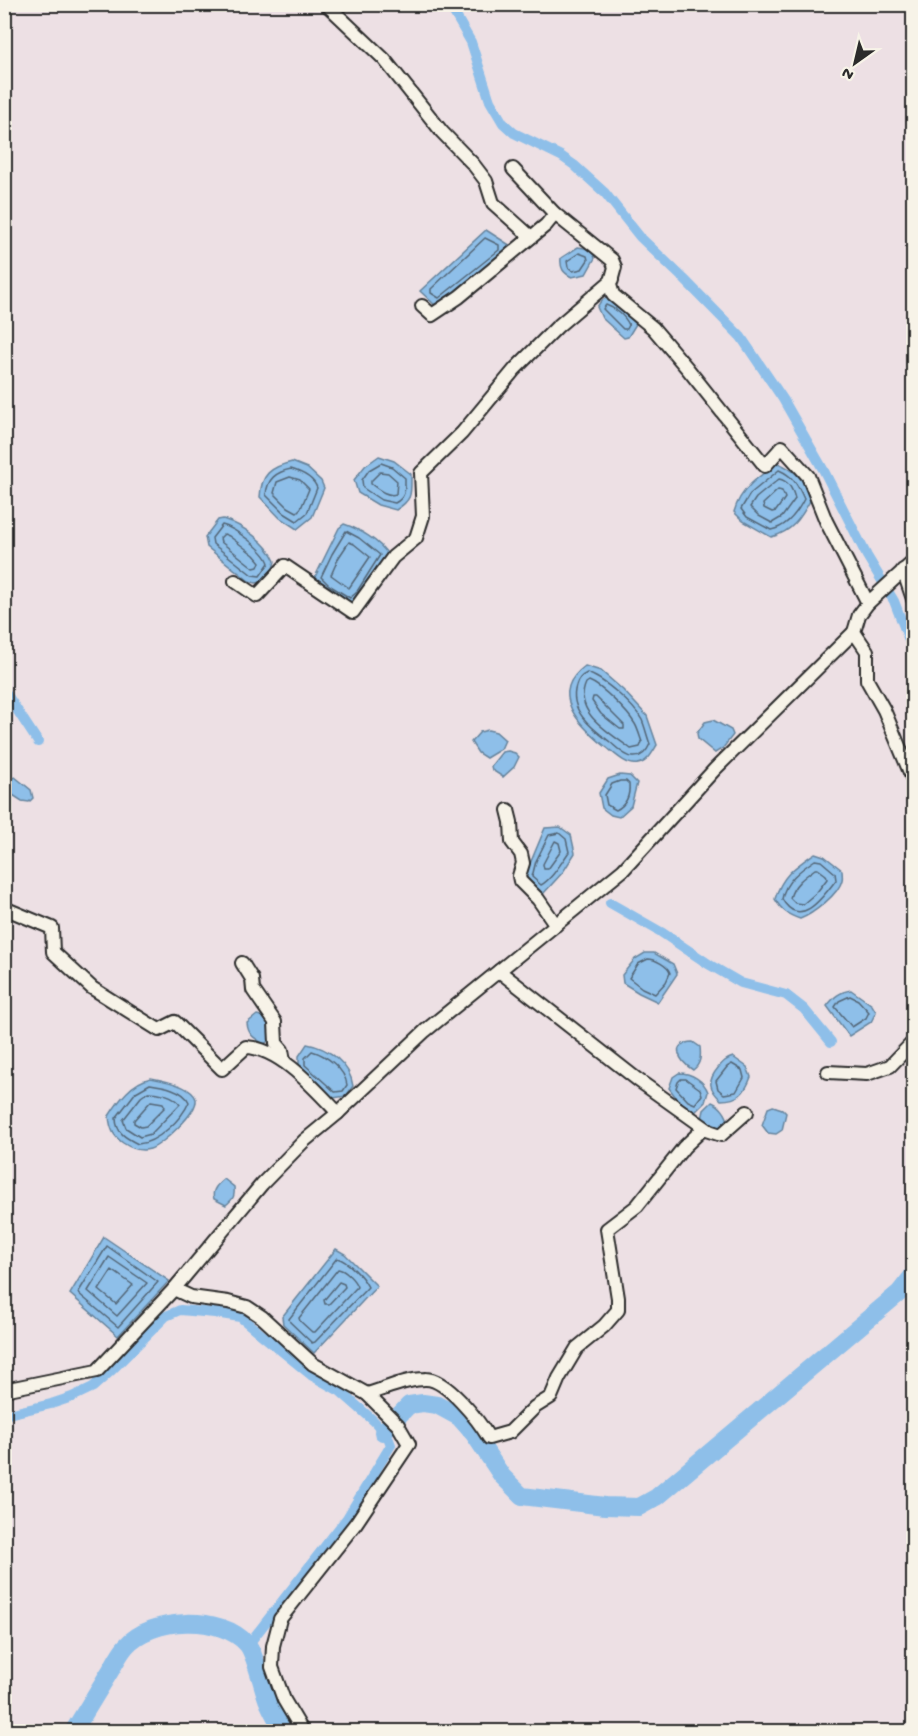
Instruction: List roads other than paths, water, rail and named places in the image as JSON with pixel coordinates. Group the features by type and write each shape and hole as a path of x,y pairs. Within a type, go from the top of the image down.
{"street":[{"path":"326,4 384,60 442,132 473,164 486,181 493,202 531,237"},
{"path":"513,169 555,214 612,260 615,267 610,285 613,295 653,328 765,466 782,447 808,476 826,521 868,603"},
{"path":"422,306 432,315 459,297 546,225 555,214"},
{"path":"235,581 257,596 285,566 353,612 393,557 416,538 423,516 421,473 462,433 514,369 557,327 612,280"},
{"path":"4,1390 98,1371 174,1289 262,1184 304,1140 338,1113 425,1031 623,870 715,769 854,632 858,615 868,603 914,561"},
{"path":"903,570 914,602"},
{"path":"854,632 867,651 867,680 884,710 914,782"},
{"path":"508,810 512,842 521,854 523,863 519,876 520,881 538,899 556,925"},
{"path":"4,908 51,928 54,952 92,988 159,1030 175,1022 222,1069 246,1047 255,1047 284,1061 338,1113"},
{"path":"242,963 252,979 253,990 275,1022 276,1043 282,1050 284,1061"},
{"path":"499,971 638,1080 708,1130 721,1135 747,1112"},
{"path":"828,1072 867,1074 890,1066 914,1041"},
{"path":"367,1394 428,1378 439,1383 460,1401 478,1420 489,1437 510,1432 535,1407 551,1397 559,1378 577,1348 604,1326 618,1310 607,1229 637,1206 684,1147 703,1129 708,1130"},
{"path":"174,1289 191,1298 228,1302 247,1308 262,1317 313,1364 367,1394 398,1425 409,1444 356,1523 280,1619 273,1646 272,1667 284,1700 303,1731"}],"water":[{"path":"486,230 511,246 495,262 437,307 420,291"},
{"path":"578,247 589,250 595,258 586,274 572,277 563,270 561,258"},
{"path":"607,297 622,307 636,324 628,337 624,338 602,318 597,307"},
{"path":"379,456 394,461 411,474 410,495 406,503 396,510 378,505 358,493 354,480 365,466"},
{"path":"292,462 307,468 321,481 324,488 312,517 297,529 280,518 260,497 262,483 268,473 278,466"},
{"path":"778,463 799,477 811,499 790,528 771,537 743,521 734,512 746,490 757,478"},
{"path":"223,519 253,535 271,554 275,561 273,569 263,582 249,581 207,547 205,537 218,520"},
{"path":"344,524 369,536 388,555 351,606 314,579 339,528"},
{"path":"585,666 601,671 623,690 647,716 657,745 644,761 634,764 620,758 596,739 578,720 568,698 569,688 574,677"},
{"path":"713,720 731,730 733,735 723,748 715,753 698,739 697,733 705,722"},
{"path":"488,730 496,732 505,740 501,749 486,758 478,753 471,742 480,732"},
{"path":"508,751 519,757 514,767 503,777 492,770 491,766 502,752"},
{"path":"620,775 630,776 637,783 631,806 619,817 611,815 602,808 599,793 608,779"},
{"path":"15,777 31,790 33,798 29,802 22,801 5,790 7,782"},
{"path":"560,827 571,835 575,853 563,872 543,894 529,882 527,871 545,828"},
{"path":"815,853 824,856 842,870 842,879 831,897 812,913 800,919 786,912 775,899 785,878 795,867"},
{"path":"645,953 654,953 673,964 677,974 658,1002 623,983 622,975 635,959"},
{"path":"851,990 872,1005 876,1012 871,1022 849,1036 827,1006 837,995"},
{"path":"257,1015 264,1017 270,1023 271,1039 264,1044 252,1036 247,1023"},
{"path":"693,1042 700,1047 700,1054 699,1062 693,1070 684,1062 679,1049 686,1043"},
{"path":"307,1044 323,1049 343,1064 353,1086 346,1096 333,1098 299,1068 299,1056"},
{"path":"733,1057 747,1067 751,1077 737,1097 721,1100 712,1088 712,1077 721,1064"},
{"path":"679,1073 697,1078 708,1092 705,1102 694,1113 678,1100 669,1088 673,1077"},
{"path":"151,1078 183,1087 193,1094 196,1099 195,1105 185,1120 170,1135 155,1147 139,1150 126,1145 114,1135 109,1116 132,1088"},
{"path":"712,1102 725,1113 728,1122 721,1129 712,1128 702,1119 704,1110"},
{"path":"773,1106 786,1113 782,1130 776,1134 768,1133 762,1125 768,1108"},
{"path":"224,1179 234,1187 233,1198 226,1205 214,1199 213,1196 216,1188"},
{"path":"104,1237 169,1281 118,1336 70,1294"},
{"path":"336,1249 345,1254 377,1286 314,1353 283,1324 282,1317"}],"waterway":[{"path":"449,4 471,42 490,101 503,123 514,133 561,156 574,165 605,193 640,237 741,337 783,399 824,471 867,556 894,601 914,653"},
{"path":"4,690 38,742"},
{"path":"610,903 661,932 741,983 786,995 804,1009 831,1042"},
{"path":"383,1432 409,1405 423,1403 437,1405 459,1417 474,1434 502,1476 522,1496 605,1506 639,1507 657,1497 899,1293 914,1274"},
{"path":"4,1415 51,1404 93,1387 166,1316 180,1310 240,1317 311,1375 340,1391 374,1421 388,1437 391,1445 347,1518 248,1645"},
{"path":"73,1732 126,1646 137,1636 152,1629 186,1623 221,1628 235,1634 247,1644 256,1662 269,1703 284,1732"}]}
